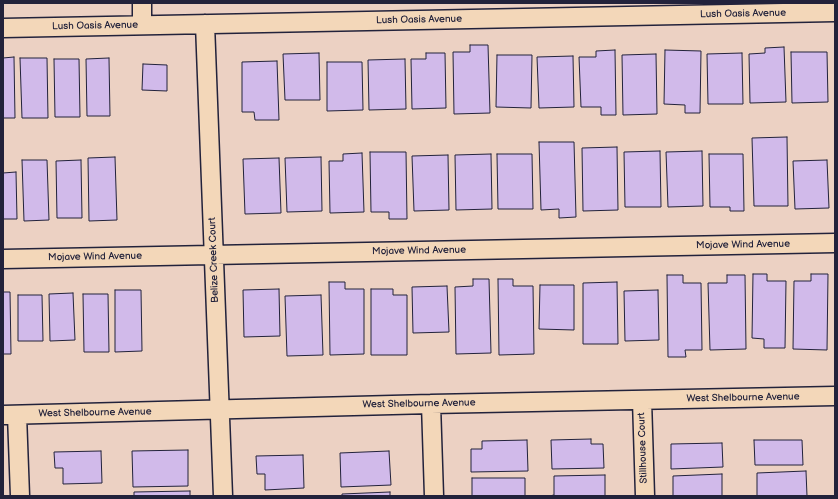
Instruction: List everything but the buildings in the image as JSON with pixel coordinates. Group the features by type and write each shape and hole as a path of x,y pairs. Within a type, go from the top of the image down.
{"street":[{"path":"142,3 142,25"},
{"name":"Lush Oasis Avenue","path":"3,28 835,12"},
{"name":"Belize Creek Court","path":"205,24 223,496"},
{"name":"Mojave Wind Avenue","path":"3,259 835,243"},
{"name":"West Shelbourne Avenue","path":"10,415 431,404 835,396"},
{"name":"Stillhouse Court","path":"642,400 645,496"},
{"path":"431,404 434,496"},
{"path":"10,415 20,496"}]}
